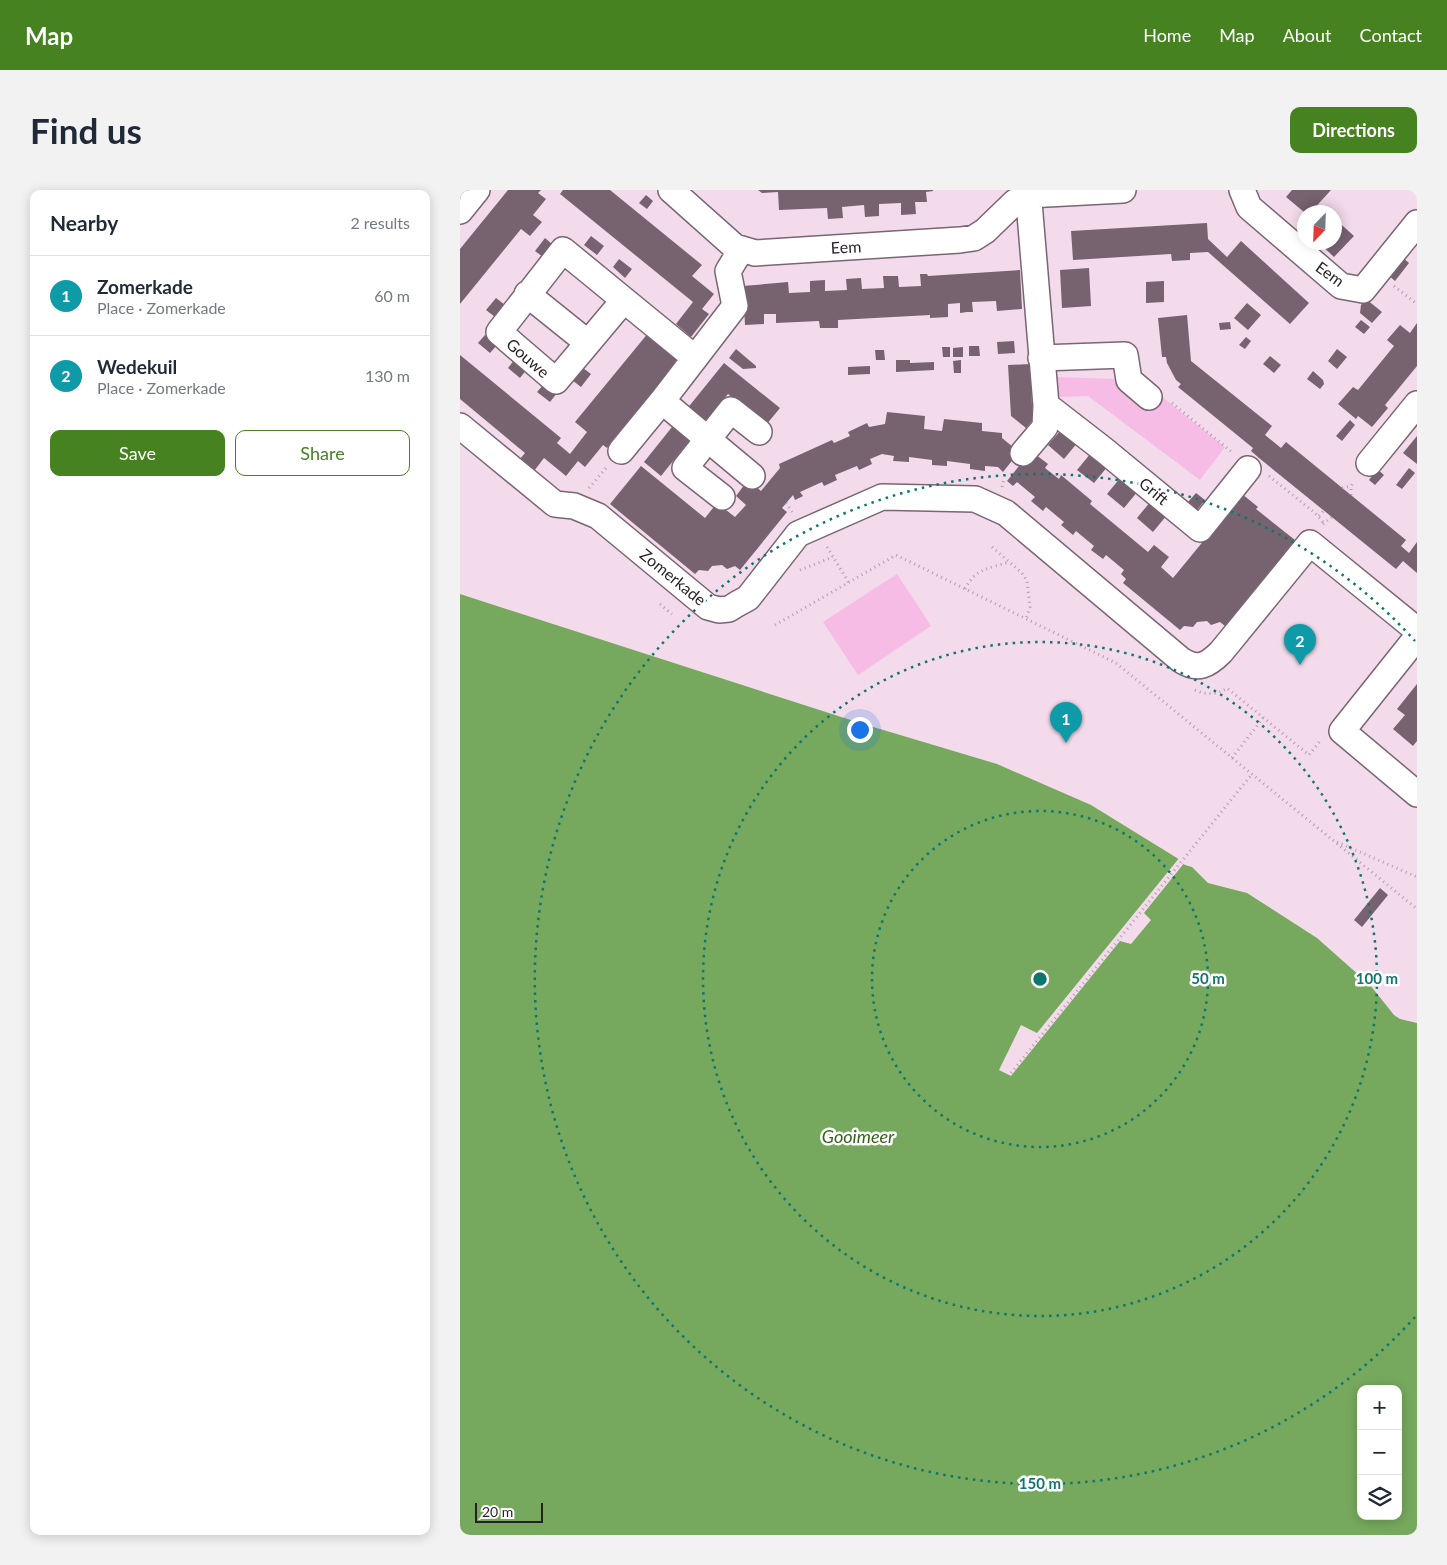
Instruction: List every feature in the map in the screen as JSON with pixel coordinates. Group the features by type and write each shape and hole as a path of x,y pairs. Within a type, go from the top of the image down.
{"street":[{"path":"460,211 477,190"},
{"path":"620,451 662,401 735,306 728,271 741,250 734,247 672,190"},
{"path":"1023,453 1045,426 1046,405 1028,193 1123,190"},
{"name":"Eem","path":"1242,190 1249,207 1341,286 1362,290 1417,223"},
{"name":"Eem","path":"741,250 754,253 974,238 1028,193"},
{"name":"Gouwe","path":"624,300 556,381 499,332 563,250 695,358"},
{"path":"527,294 588,343"},
{"path":"1041,358 1125,355 1128,380 1149,396"},
{"path":"662,401 752,476"},
{"path":"1369,463 1417,404"},
{"name":"Grift","path":"1046,405 1200,529 1249,465"},
{"path":"722,497 685,468 731,410 759,432"},
{"name":"Zomerkade","path":"460,426 555,504 574,506 598,516 708,607 719,610 729,609 748,598 798,534 882,497 975,499 1006,513 1181,660 1196,667 1210,661 1221,652 1317,533"},
{"path":"1317,533 1417,630"},
{"path":"1417,637 1342,732 1417,794"}],"path":[{"path":"1149,396 1163,395 1249,465 1319,516"},
{"path":"574,506 620,451"},
{"path":"1342,488 1351,486"},
{"path":"1317,533 1319,516 1324,510"},
{"path":"992,547 1022,573 1027,581 1030,607 1026,619"},
{"path":"830,551 848,583"},
{"path":"775,625 896,555 1116,663 1417,909"},
{"path":"965,589 970,579 978,572 1010,562"},
{"path":"660,604 672,614"},
{"path":"1188,686 1208,694 1226,688 1295,743"},
{"path":"1232,758 1264,718"},
{"path":"1010,1073 1252,774"},
{"path":"1332,840 1417,877"}],"shaded area":[{"path":"1055,377 1115,379 1152,406 1161,396 1225,447 1200,480 1088,396 1058,397"},
{"path":"897,574 931,626 858,675 823,622"}],"water":[{"name":"Gooimeer","path":"460,594 860,723 997,764 1091,805 1177,858 1185,865 1192,867 1208,883 1247,893 1317,938 1370,985 1394,1015 1400,1019 1417,1023 1417,1535 460,1535"}],"pier":[{"path":"1180,857 1185,862 1144,913 1151,920 1131,944 1120,941 1011,1076 999,1070 1021,1025 1037,1033"}],"building":[{"path":"508,190 541,190 538,193 546,199 533,215 542,222 530,236 521,229 460,304 460,249"},
{"path":"563,190 610,190 702,265 692,276 714,294 702,309 709,314 691,337 676,324 693,302 560,194"},
{"path":"758,190 933,191 926,192 927,202 915,202 916,214 901,215 901,203 879,204 879,216 865,217 864,205 842,207 843,218 828,219 827,208 779,210 778,192 762,193"},
{"path":"1292,190 1331,190 1317,205 1297,206 1286,197"},
{"path":"646,195 653,201 647,209 639,203"},
{"path":"1207,223 1208,239 1227,257 1241,241 1309,303 1290,324 1208,252 1190,253 1190,260 1172,261 1171,254 1073,260 1071,231"},
{"path":"1342,225 1354,236 1342,249"},
{"path":"591,236 604,246 597,255 584,245"},
{"path":"545,238 553,245 543,257 535,251"},
{"path":"1327,250 1341,250 1334,257"},
{"path":"1401,256 1409,263 1395,281 1387,274"},
{"path":"619,259 632,269 625,278 613,267"},
{"path":"1089,268 1091,306 1062,308 1060,270"},
{"path":"1020,270 1022,309 997,311 996,301 972,302 973,312 960,313 960,303 948,304 948,317 930,318 930,315 838,320 838,328 820,328 819,321 776,323 776,314 764,314 764,324 745,325 743,286 788,282 789,293 810,292 810,281 825,280 825,291 847,290 846,279 861,278 862,289 884,288 883,276 898,276 899,287 921,286 920,274 927,274 928,276"},
{"path":"1164,281 1164,302 1146,303 1146,282"},
{"path":"496,298 505,305 495,317 486,310"},
{"path":"1366,299 1382,312 1372,323 1360,313 1361,305"},
{"path":"1247,303 1261,315 1248,330 1234,318"},
{"path":"1187,315 1191,361 1272,426 1265,435 1281,448 1286,442 1406,540 1401,546 1409,553 1417,542 1417,573 1403,561 1396,569 1259,458 1251,451 1253,448 1178,387 1181,384 1176,380 1166,357 1162,357 1158,318"},
{"path":"1361,320 1370,327 1364,334 1355,327"},
{"path":"1230,322 1231,329 1220,330 1219,323"},
{"path":"1417,323 1417,366 1385,405 1388,408 1372,427 1358,416 1356,419 1338,404 1353,387 1358,390 1394,346 1387,340 1400,325 1410,333"},
{"path":"649,332 680,358 607,448 603,445 585,467 578,461 566,476 544,458 534,471 520,459 525,453 460,399 460,355 561,438 557,443 570,454 587,432 575,422"},
{"path":"485,335 497,345 490,353 478,343"},
{"path":"1246,337 1251,341 1245,349 1239,345"},
{"path":"1014,341 1015,353 998,354 997,342"},
{"path":"969,346 979,346 980,356 969,356"},
{"path":"942,347 950,347 950,357 943,357"},
{"path":"963,347 963,357 953,357 953,348"},
{"path":"736,349 756,368 743,369 729,358"},
{"path":"1337,349 1347,357 1337,369 1328,361"},
{"path":"875,350 884,350 885,360 876,360"},
{"path":"1270,356 1281,365 1274,373 1263,364"},
{"path":"515,359 527,369 520,378 508,368"},
{"path":"896,360 910,360 910,363 934,362 934,370 896,372"},
{"path":"961,360 961,373 954,373 953,361"},
{"path":"724,363 780,408 766,425 728,394 703,424 686,410"},
{"path":"1030,364 1032,405 1040,411 1026,428 1011,416 1008,365"},
{"path":"870,366 870,374 848,375 848,367"},
{"path":"583,368 591,374 581,387 572,380"},
{"path":"1313,371 1323,380 1324,384 1320,389 1307,379"},
{"path":"544,384 557,393 550,402 537,392"},
{"path":"887,412 925,416 924,429 942,431 944,419 982,423 982,431 1002,433 1002,438 1019,452 1003,472 998,467 985,466 985,471 970,469 970,464 947,461 947,466 932,465 932,460 909,457 909,462 893,461 894,456 882,454 870,459 872,464 859,470 857,466 835,475 837,480 824,486 822,482 800,492 803,496 795,500 793,495 782,508 787,512 740,570 735,566 727,569 722,565 712,566 708,571 699,570 695,574 610,504 641,466 705,518 717,503 735,517 746,505 736,496 748,480 761,491 780,468 779,464 832,440 834,443 850,436 848,432 867,423 869,427 885,424"},
{"path":"1350,420 1355,425 1342,441 1336,436"},
{"path":"676,422 693,436 661,476 644,462"},
{"path":"1062,429 1078,442 1064,459 1048,445"},
{"path":"1417,436 1417,464 1403,453"},
{"path":"1031,451 1048,464 1045,468 1059,479 1061,475 1092,501 1090,504 1148,552 1154,545 1169,557 1161,567 1173,578 1242,494 1258,507 1256,509 1295,540 1225,626 1220,622 1211,625 1207,621 1197,622 1193,627 1184,626 1180,630 1123,583 1126,579 1121,574 1124,570 1106,555 1103,559 1091,550 1094,546 1076,531 1073,535 1061,525 1064,522 1046,507 1043,511 1031,501 1035,497 1017,482 1013,486 1007,481"},
{"path":"1091,453 1108,466 1094,483 1077,470"},
{"path":"1409,468 1415,473 1402,489 1396,485"},
{"path":"1377,469 1384,475 1375,485 1369,480"},
{"path":"1121,477 1138,491 1124,508 1107,494"},
{"path":"1196,493 1205,500 1197,510 1188,502"},
{"path":"1151,501 1167,515 1153,532 1137,518"},
{"path":"1417,684 1417,741 1413,746 1393,729 1405,715 1397,709"},
{"path":"1380,888 1388,895 1362,927 1354,920"}],"place":[{"name":"Wedekuil","path":"1300,665"},
{"name":"Zomerkade","path":"1066,743"}]}
